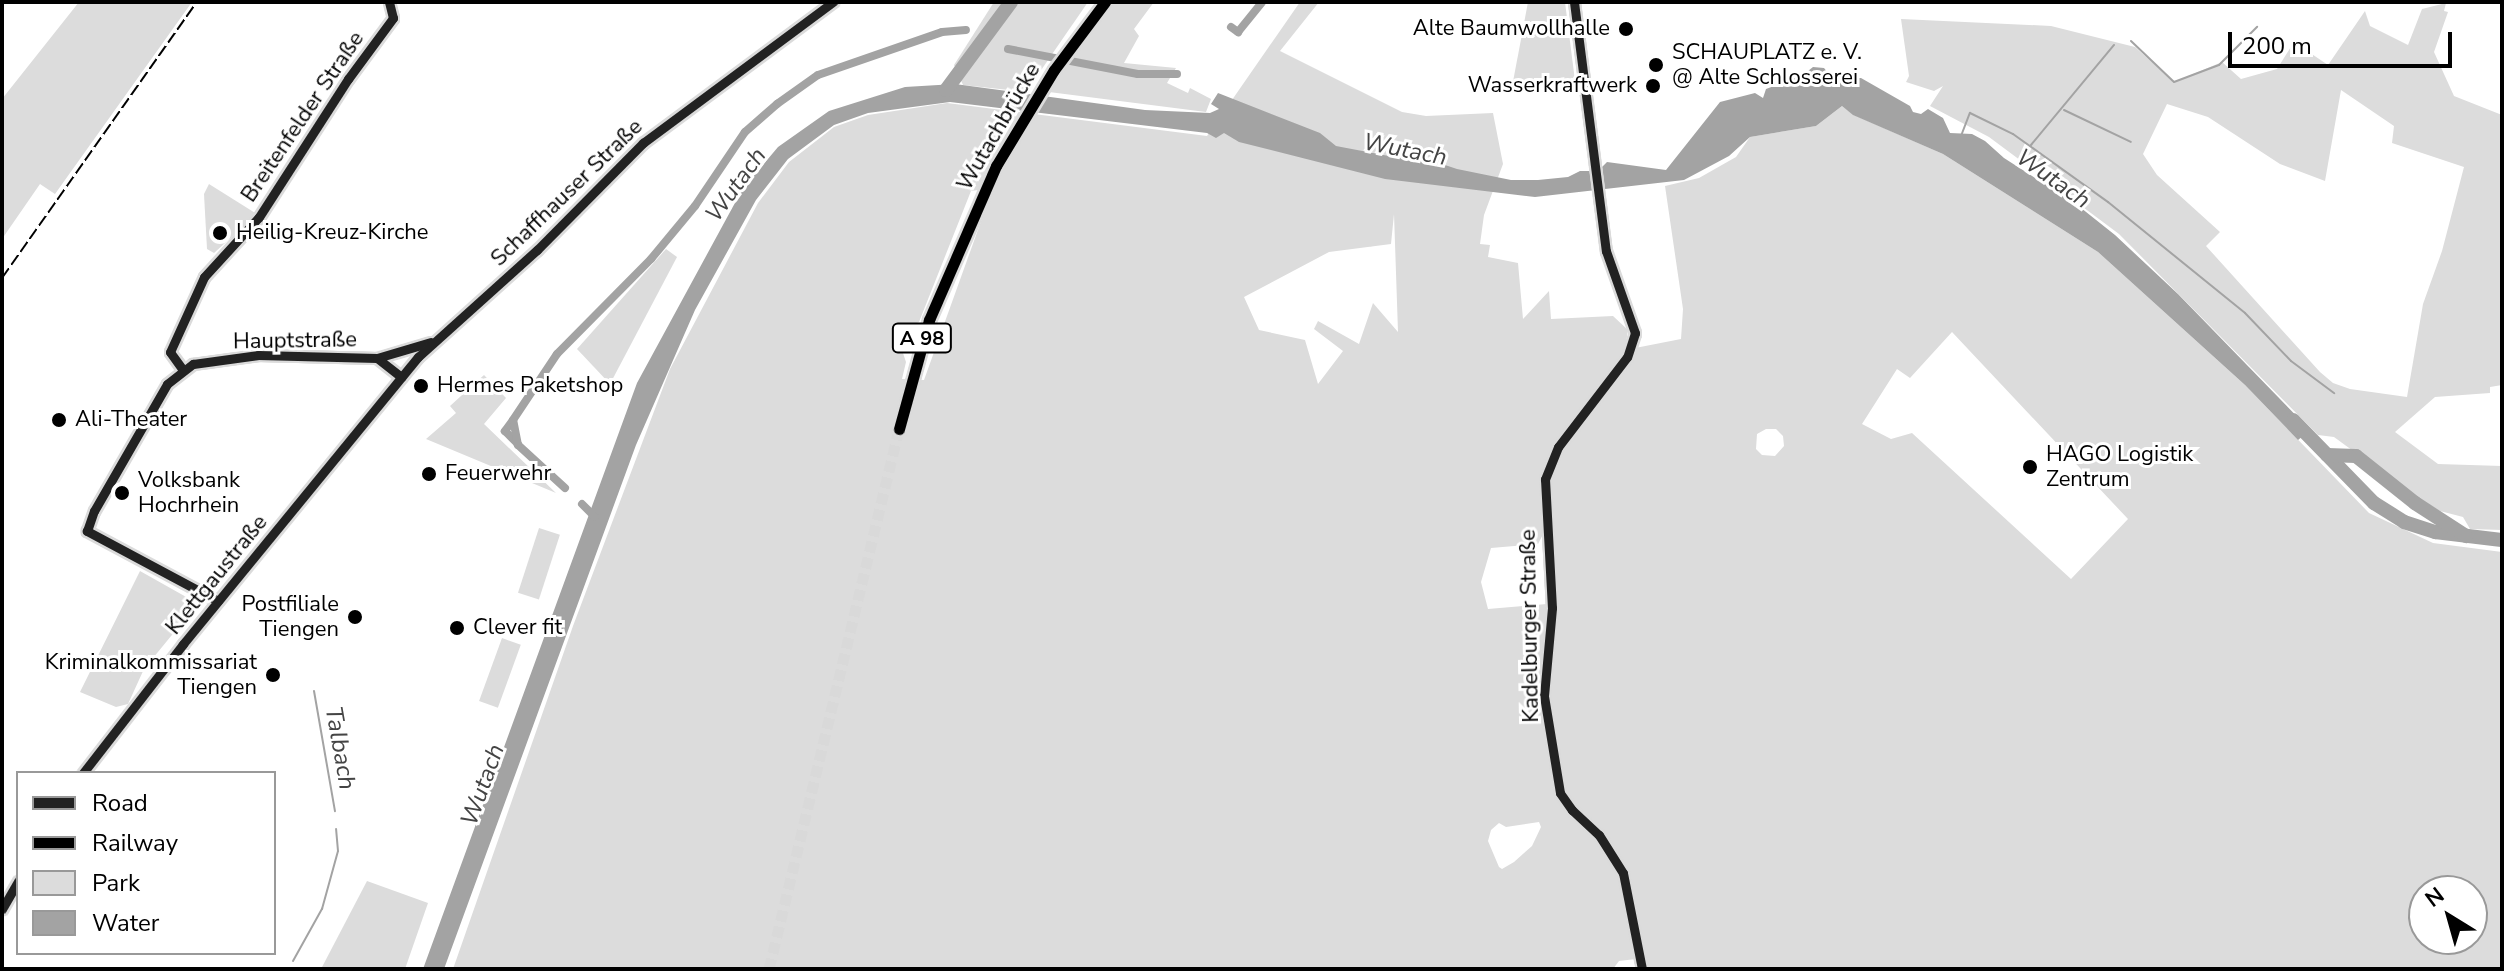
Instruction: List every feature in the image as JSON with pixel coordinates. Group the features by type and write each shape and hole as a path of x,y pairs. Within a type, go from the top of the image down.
{"highway":[{"path":"1084,27 1097,2"},
{"name":"A 98","path":"1084,27 1105,2"},
{"name":"Wutachbrücke","path":"899,429 917,354 956,251 1017,127 1084,27"}],"main road":[{"name":"Breitenfelder Straße","path":"183,370 170,352 204,277 259,217 348,79 393,18 389,2"},
{"name":"Schaffhauser Straße","path":"381,401 434,341 537,250 643,143 833,2"},
{"name":"Kadelburger Straße","path":"1574,2 1606,251 1635,333 1627,357 1558,447 1545,479 1552,608 1544,696 1560,793 1572,810 1599,835 1623,873 1642,969"},
{"path":"377,358 434,341"},
{"name":"Hauptstraße","path":"183,370 193,364 258,355 377,358 401,377"},
{"path":"183,370 167,384 94,511 87,531 218,601"},
{"name":"Klettgaustraße","path":"85,771 381,401"},
{"path":"2,909 16,884"}],"green space":[{"path":"79,2 192,2 55,194 40,184 2,239 2,99"},
{"path":"994,2 1088,2 1026,92 963,85 954,65"},
{"path":"1112,2 1154,2 1134,29 1139,36 1124,63 1176,68 1167,83 1188,93 1190,88 1211,99 1206,112 1049,92"},
{"path":"1300,2 1319,2 1280,51 1402,112 1426,116 1493,113 1503,164 1484,215 1480,244 1490,245 1488,257 1518,263 1523,319 1549,291 1551,319 1613,316 1628,330 1625,350 1681,339 1683,309 1665,186 1699,178 1736,157 1750,137 1816,126 1842,106 1854,115 1943,154 2098,252 2245,385 2369,513 2433,543 2502,552 2502,969 1640,969 1636,959 1619,961 1613,969 453,969 573,626 670,369 758,203 789,162 834,127 868,115 947,103 1207,136","holes":["993,188 924,380 902,379 906,362 901,347 895,344 901,325 908,327 919,322 971,191","1394,214 1398,332 1373,303 1359,344 1318,321 1314,329 1343,351 1318,384 1305,340 1259,330 1244,297 1329,252 1391,244","1952,332 2128,519 2071,579 1912,433 1891,439 1862,424 1897,369 1910,378","1766,429 1776,429 1783,436 1784,446 1775,456 1762,455 1756,449 1757,434","1553,515 1558,603 1488,609 1481,582 1491,548 1538,544","1539,822 1541,827 1532,846 1502,869 1488,841 1491,830 1499,823 1506,827"]},
{"path":"1528,2 1565,2 1575,81 1512,87"},
{"path":"2446,3 2444,11 2448,12 2434,52 2454,96 2502,115 2502,385 2490,387 2490,393 2435,397 2395,432 2438,464 2502,466 2502,530 2470,529 2463,517 2440,511 2334,437 2318,435 2119,234 1989,137 1930,106 1943,86 1934,91 1906,82 1909,76 1901,19 2051,26 2135,47 2174,82 2222,62 2241,79 2277,69 2294,42 2328,65 2365,11 2370,26 2408,45 2422,9","holes":["2341,90 2394,126 2392,143 2464,167 2442,251 2423,304 2407,397 2350,389 2333,383 2320,372 2206,246 2220,232 2157,175 2143,154 2167,104 2208,117 2280,164 2325,181"]},
{"path":"209,184 257,214 214,253 207,249 204,194"},
{"path":"666,249 677,257 610,384 577,349"},
{"path":"484,375 506,398 484,424 556,493 426,439 456,413 450,406"},
{"path":"539,528 560,535 539,599 518,593"},
{"path":"140,571 188,598 189,605 176,630 144,669 128,704 116,707 80,692"},
{"path":"502,638 521,645 498,708 479,701"},
{"path":"367,881 428,903 405,969 321,969"}],"water":[{"path":"1813,67 1824,68 1832,78 1861,78 1910,106 1913,112 1921,114 1928,109 1943,118 1950,133 1972,134 1985,141 2004,158 2076,204 2115,235 2178,294 2310,430 2298,440 2245,385 2098,252 1943,154 1853,115 1842,106 1816,126 1750,137 1729,156 1684,180 1535,197 1385,179 1239,142 1224,133 1216,138 1207,133 950,102 868,113 834,125 788,159 756,200 695,310 636,445 444,969 423,969 637,383 742,190 778,147 829,111 905,87 955,84 1145,110 1210,113 1219,109 1211,104 1218,93 1320,133 1336,146 1415,161 1441,157 1445,165 1457,169 1511,180 1538,180 1568,177 1580,171 1598,171 1607,162 1666,170 1720,102 1755,93 1763,98 1766,89 1803,75"}],"waterway":[{"path":"946,90 1011,2"},
{"path":"1231,27 1238,32 1262,2"},
{"path":"2131,41 2174,82 2219,65 2257,27"},
{"path":"565,488 518,445 513,420 557,354 651,259 695,206 745,132 818,75 942,32 966,30"},
{"path":"2031,145 2114,45"},
{"path":"1008,49 1138,74 1177,74"},
{"path":"2064,110 2131,142"},
{"path":"1961,136 1970,113 2013,134 2108,202 2245,313 2291,361 2334,393"},
{"path":"513,420 505,431 518,444"},
{"name":"Wutach","path":"2293,420 2374,503 2404,522 2435,532 2502,540"},
{"name":"Wutach","path":"2327,455 2356,456 2415,503 2466,536"},
{"path":"582,504 595,517"},
{"name":"Talbach","path":"314,691 335,811"},
{"name":"Talbach","path":"293,961 322,909 338,851 336,829"}],"tunnel":[{"path":"769,969 899,429"}],"railway":[{"path":"2,278 197,2"}],"place":[{"name":"Alte Baumwollhalle","path":"1626,29"},
{"name":"SCHAUPLATZ e. V. @ Alte Schlosserei","path":"1656,65"},
{"name":"Wasserkraftwerk","path":"1653,86"},
{"name":"Heilig-Kreuz-Kirche","path":"220,233"},
{"name":"Hermes Paketshop","path":"421,386"},
{"name":"Ali-Theater","path":"59,420"},
{"name":"HAGO Logistik Zentrum","path":"2030,467"},
{"name":"Feuerwehr","path":"429,474"},
{"name":"Volksbank Hochrhein","path":"122,493"},
{"name":"Postfiliale Tiengen","path":"355,617"},
{"name":"Clever fit","path":"457,628"},
{"name":"Kriminalkommissariat Tiengen","path":"273,675"}]}
